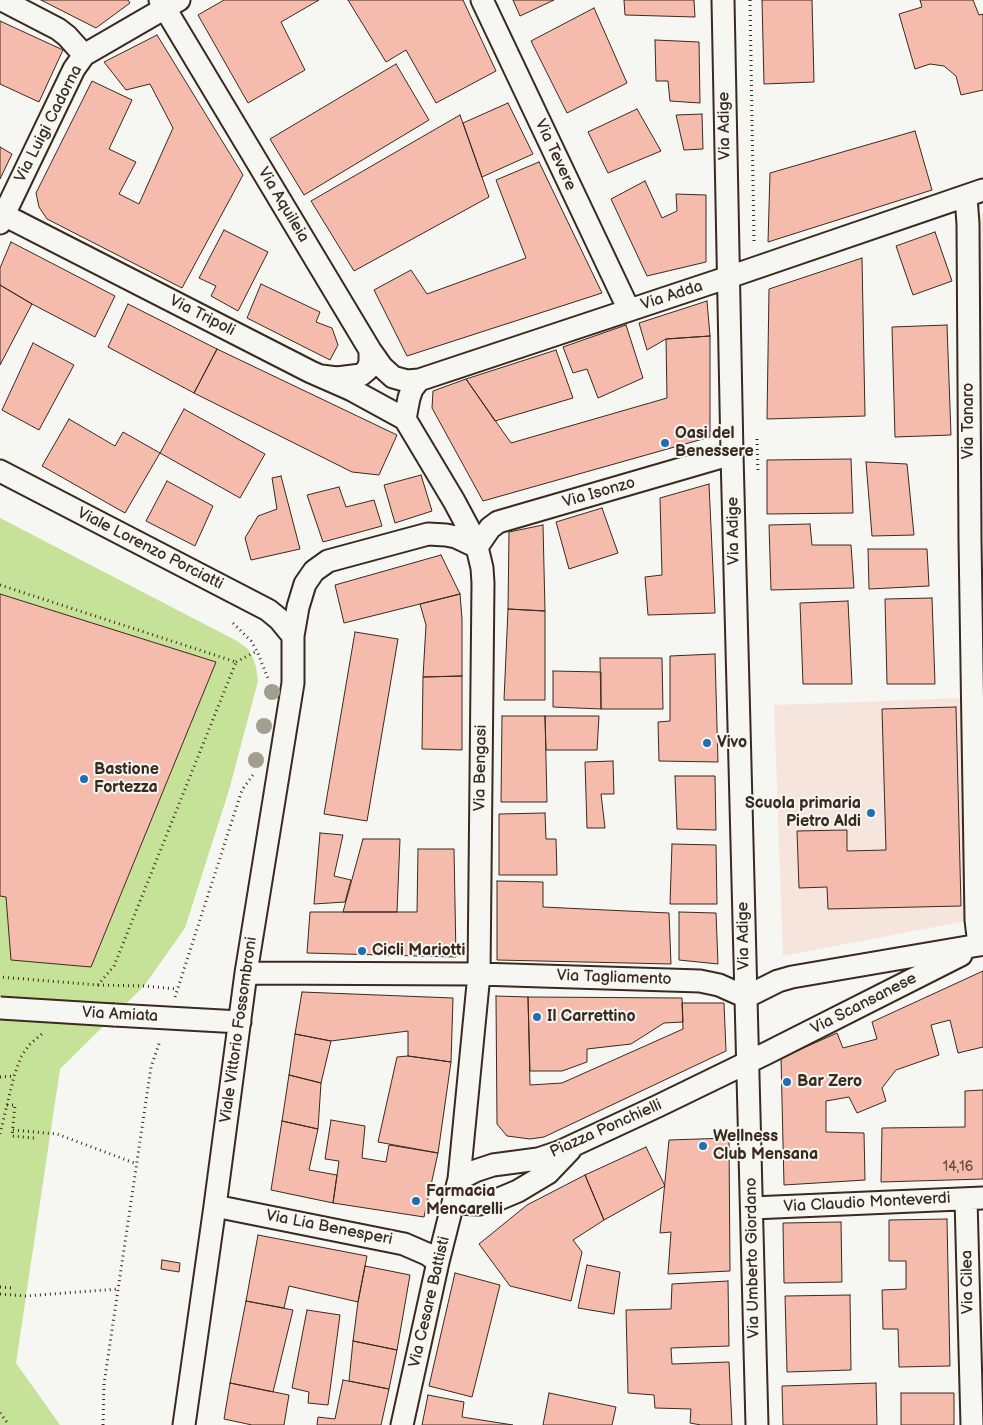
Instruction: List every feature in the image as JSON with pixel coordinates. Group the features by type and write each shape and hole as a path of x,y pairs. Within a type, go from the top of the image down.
{"street":[{"path":"2,0 58,29 84,55"},
{"name":"Via Tevere","path":"482,0 629,310"},
{"name":"Via Adige","path":"723,0 732,454 748,1062"},
{"name":"Via Luigi Cadorna","path":"1,217 74,69 84,55 168,3"},
{"name":"Via Aquileia","path":"168,3 370,350"},
{"name":"Via Adda","path":"370,350 382,367 393,377 407,381 419,380 975,193"},
{"name":"Via Tanaro","path":"975,193 968,224 976,540 976,920 981,945"},
{"name":"Via Tripoli","path":"1,217 352,390 405,419"},
{"path":"321,376 336,378 361,375 367,370 370,363 370,350"},
{"path":"405,419 412,389 419,380"},
{"name":"Via Bengasi","path":"405,419 454,501 477,546 482,568 479,974 459,1179"},
{"name":"Via Isonzo","path":"477,546 486,533 498,522 732,454"},
{"name":"Viale Lorenzo Porciatti","path":"0,471 268,610 279,619 293,636"},
{"name":"Viale Vittorio Fossombroni","path":"184,1425 246,973 293,683 293,636 298,607 305,584 314,571 328,561 428,534 456,537 477,546"},
{"name":"Via Scansanese","path":"746,997 778,981 792,977 981,945"},
{"name":"Via Scansanese","path":"748,1062 981,945"},
{"path":"246,973 479,974"},
{"name":"Via Tagliamento","path":"479,974 700,981 719,985 746,997"},
{"name":"Via Amiata","path":"0,1008 240,1022"},
{"name":"Piazza Ponchielli","path":"459,1179 475,1170 494,1165 538,1159 560,1152 748,1062"},
{"name":"Via Umberto Giordano","path":"748,1062 757,1425"},
{"path":"453,1203 479,1204 499,1199 518,1191 548,1173 576,1144"},
{"name":"Via Cesare Battisti","path":"402,1425 438,1262 459,1179"},
{"name":"Via Claudio Monteverdi","path":"752,1208 975,1198"},
{"name":"Via Cilea","path":"972,1425 975,1198"},
{"name":"Via Lia Benesperi","path":"215,1206 404,1244 428,1254 438,1262"}],"path":[{"path":"0,585 236,662"},
{"path":"233,623 257,650 269,682"},
{"path":"91,991 114,966 236,662 257,650"},
{"path":"102,1425 104,1384 151,1067 242,790 257,770"},
{"path":"0,977 178,989"},
{"path":"0,1134 14,1076 21,1057 29,1045 50,1027"},
{"path":"0,1077 14,1076"},
{"path":"7,1104 15,1104 12,1136 34,1138"},
{"path":"13,1130 57,1134 137,1164"},
{"path":"0,1287 12,1288"},
{"path":"0,1294 26,1296 118,1289"},
{"path":"0,1413 9,1425"}],"shaded area":[{"path":"983,214 983,528 978,528 979,215"},
{"name":"Scuola primaria Pietro Aldi","path":"963,698 966,921 783,956 774,705"}],"green space":[{"path":"0,518 237,641 248,649 253,658 258,681 229,790 185,928 144,986 60,1069 16,1363 60,1425 0,1425 0,896 6,897 11,960 91,967 216,662 0,594"}],"building":[{"path":"41,0 128,0 130,3 96,28"},
{"path":"224,0 319,0 281,22 305,70 248,103 198,15"},
{"path":"348,0 463,0 496,71 436,103 406,50 386,62"},
{"path":"513,0 554,0 520,16"},
{"path":"624,0 694,0 695,17 625,15"},
{"path":"762,0 812,0 814,82 764,84"},
{"path":"920,0 973,0 979,15 983,14 983,90 961,95 956,76 944,66 930,64 915,69 899,14 922,7"},
{"path":"594,8 627,83 567,113 531,41"},
{"path":"0,21 63,50 39,102 0,84"},
{"path":"157,35 243,175 182,288 47,219 39,207 36,193 92,81 132,100 109,149 136,162 119,194 139,204 173,128 150,84 126,90 104,62"},
{"path":"655,40 699,42 700,103 670,101 668,81 656,81"},
{"path":"396,64 429,120 304,195 270,139"},
{"path":"508,103 533,154 482,177 463,123"},
{"path":"637,109 661,151 608,173 588,132"},
{"path":"702,114 703,149 684,150 676,115"},
{"path":"460,115 489,197 354,271 311,201"},
{"path":"915,131 932,190 768,242 770,173"},
{"path":"0,147 12,154 0,179"},
{"path":"539,162 602,293 407,356 374,290 411,270 427,294 526,258 496,180"},
{"path":"645,181 662,218 677,211 676,194 706,195 706,262 647,276 611,199"},
{"path":"224,230 268,252 238,311 211,296 216,286 199,278"},
{"path":"935,232 952,281 913,295 896,246"},
{"path":"11,242 115,296 95,337 0,285 0,268"},
{"path":"862,258 865,416 767,419 769,289"},
{"path":"261,284 320,312 316,322 332,328 338,345 330,360 247,318"},
{"path":"0,285 32,304 0,365"},
{"path":"707,301 710,336 666,339 647,350 639,323"},
{"path":"128,304 217,349 194,393 108,347"},
{"path":"626,325 643,378 598,398 587,369 573,373 563,347"},
{"path":"947,325 951,435 895,437 892,327"},
{"path":"710,336 710,437 483,501 432,408 433,391 466,379 511,443 667,398 666,339"},
{"path":"33,343 74,365 39,430 2,410"},
{"path":"217,349 397,435 379,475 352,472 194,393"},
{"path":"556,350 573,398 495,421 466,379"},
{"path":"184,409 265,454 240,498 160,453"},
{"path":"69,419 115,446 123,432 160,453 125,513 42,466"},
{"path":"851,459 853,513 767,514 767,460"},
{"path":"866,462 907,464 914,535 872,536"},
{"path":"421,475 432,511 395,523 384,485"},
{"path":"281,476 300,549 251,560 245,538 258,516 277,509 272,478"},
{"path":"167,481 213,506 195,546 146,521"},
{"path":"709,484 715,613 648,615 645,577 662,575 660,498"},
{"path":"339,487 346,507 374,500 382,526 323,542 307,495"},
{"path":"602,508 618,553 569,569 556,522"},
{"path":"810,524 812,545 851,545 854,588 771,590 769,525"},
{"path":"543,525 545,611 508,609 509,532"},
{"path":"868,549 927,549 929,586 869,589"},
{"path":"441,555 460,594 344,623 335,585"},
{"name":"Bastione Fortezza","path":"0,594 216,662 91,967 11,960 6,897 0,896"},
{"path":"460,594 462,676 423,677 426,625 420,604"},
{"path":"932,598 935,684 887,684 885,599"},
{"path":"848,601 852,684 803,684 800,603"},
{"path":"508,609 545,611 545,700 504,700"},
{"path":"355,632 398,639 367,821 324,814"},
{"path":"715,654 718,762 659,761 658,722 670,721 670,656"},
{"path":"600,658 662,658 663,709 601,709"},
{"path":"553,671 601,672 601,709 553,707"},
{"path":"462,676 462,750 422,749 423,677"},
{"path":"956,707 961,906 828,909 827,887 799,888 797,831 847,830 847,851 886,850 882,709"},
{"path":"502,716 545,716 547,802 501,802"},
{"path":"545,716 599,716 597,750 546,750"},
{"path":"613,761 614,794 601,794 605,828 587,828 585,762"},
{"path":"675,776 715,776 716,830 677,829"},
{"path":"545,813 546,839 556,839 557,875 499,875 499,814"},
{"path":"320,833 343,835 334,876 351,880 345,902 314,904"},
{"path":"363,839 400,839 397,912 343,912"},
{"path":"672,844 716,845 717,904 670,904"},
{"path":"418,849 454,849 456,957 307,953 310,912 417,912"},
{"path":"497,881 543,882 543,907 669,913 671,964 497,960"},
{"path":"679,912 716,913 718,964 679,960"},
{"path":"983,971 983,1047 958,1053 950,1020 931,1025 939,1055 896,1070 882,1088 886,1101 857,1113 849,1097 826,1101 826,1132 864,1133 865,1180 784,1185 781,1058 837,1033 843,1048 877,1039 872,1022"},
{"path":"302,992 453,998 451,1062 408,1056 408,1031 331,1041 295,1034"},
{"path":"496,996 528,997 530,1085 562,1083 683,1029 682,1003 724,1003 726,1051 544,1137 530,1139 507,1136 497,1124"},
{"path":"528,997 682,998 683,1022 664,1023 631,1044 587,1049 587,1062 562,1071 530,1071"},
{"path":"295,1034 331,1041 321,1083 289,1075"},
{"path":"408,1056 451,1062 438,1153 378,1142 397,1057"},
{"path":"289,1075 321,1083 318,1129 282,1121"},
{"path":"983,1090 983,1179 881,1182 882,1128 965,1127 965,1091"},
{"path":"331,1120 365,1126 362,1158 386,1162 389,1145 438,1153 424,1217 333,1203 339,1161 325,1159"},
{"path":"282,1121 318,1129 309,1170 337,1175 333,1203 271,1190"},
{"path":"729,1138 730,1271 668,1274 671,1232 660,1233 669,1140"},
{"path":"646,1147 665,1186 604,1220 585,1175"},
{"path":"585,1175 604,1220 573,1240 582,1252 571,1301 510,1286 479,1244 527,1205"},
{"path":"947,1219 950,1366 899,1367 898,1329 883,1329 882,1290 906,1289 906,1261 889,1261 889,1220"},
{"path":"841,1222 842,1282 784,1283 783,1223"},
{"path":"258,1235 367,1256 358,1302 289,1286 284,1308 246,1301"},
{"path":"162,1260 180,1263 179,1272 161,1269"},
{"path":"587,1265 620,1272 614,1314 578,1308"},
{"path":"365,1266 410,1275 397,1350 353,1341"},
{"path":"455,1273 500,1285 472,1397 429,1386"},
{"path":"728,1281 729,1346 671,1348 672,1364 729,1362 732,1425 690,1423 691,1409 655,1408 654,1395 628,1393 626,1310 671,1309 672,1284"},
{"path":"850,1295 851,1370 787,1372 785,1296"},
{"path":"246,1301 293,1310 273,1392 230,1383"},
{"path":"307,1310 340,1315 328,1405 308,1403 309,1392 292,1388"},
{"path":"353,1341 397,1350 389,1389 349,1381"},
{"path":"343,1380 389,1389 381,1425 317,1425 318,1417 335,1419"},
{"path":"230,1383 289,1395 284,1425 252,1425 224,1419"},
{"path":"876,1383 877,1425 783,1425 782,1386"},
{"path":"549,1393 616,1407 612,1425 543,1425"},
{"path":"901,1393 954,1393 954,1425 901,1425"},
{"path":"428,1395 464,1402 462,1417 513,1425 422,1425"}],"place":[{"name":"Oasi del Benessere","path":"665,443"},
{"name":"Vivo","path":"707,743"},
{"name":"Bastione Fortezza","path":"84,779"},
{"name":"Scuola primaria Pietro Aldi","path":"871,813"},
{"name":"Cicli Mariotti","path":"362,951"},
{"name":"Il Carrettino","path":"537,1017"},
{"name":"Bar Zero","path":"787,1082"},
{"name":"Wellness Club Mensana","path":"703,1146"},
{"name":"Farmacia Mencarelli","path":"416,1201"}]}
